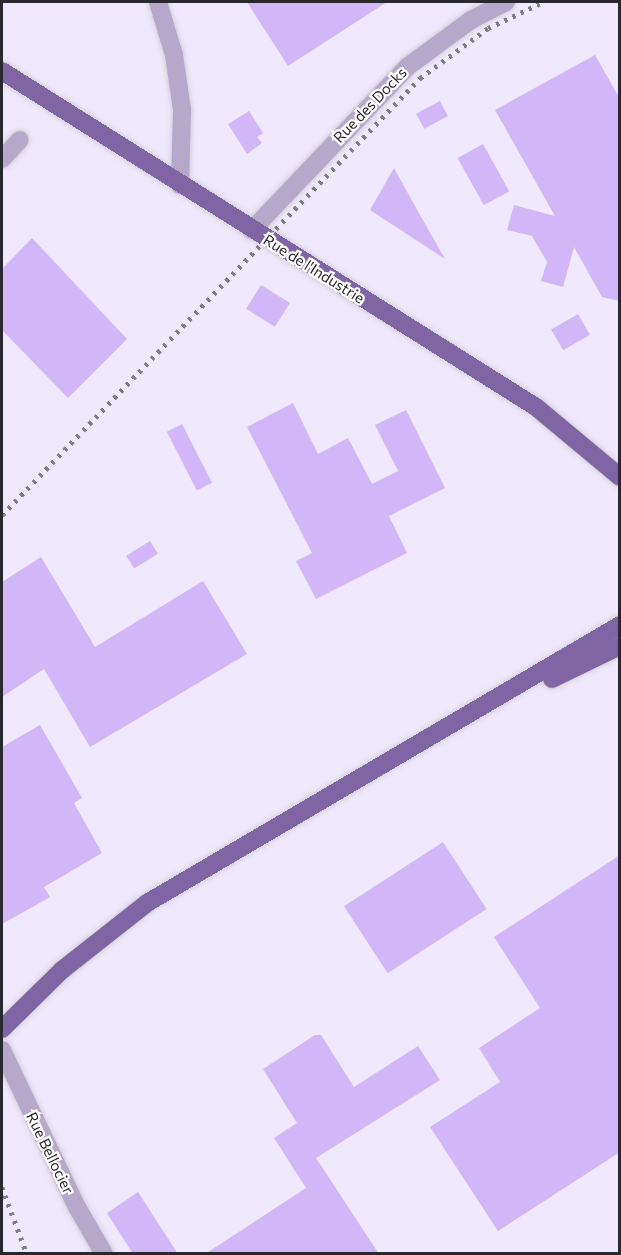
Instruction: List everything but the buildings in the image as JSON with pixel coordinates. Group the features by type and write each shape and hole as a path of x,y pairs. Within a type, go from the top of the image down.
{"main road":[{"name":"Rue de l'Industrie","path":"2,71 536,407 620,477"},
{"path":"2,1029 30,999 147,903 453,726 620,625"},
{"path":"453,726 620,646"}],"street":[{"path":"158,2 174,55 182,110 180,185"},
{"name":"Rue des Docks","path":"252,230 407,67 471,20 506,2"},
{"path":"2,159 20,140"},
{"name":"Rue Bellocier","path":"2,1050 67,1188 104,1254"}],"shaded area":[{"path":"2,2 619,2 619,1254 2,1254"}],"railway":[{"path":"2,515 420,78 488,28 543,2"},
{"path":"2,1187 27,1254"}]}
